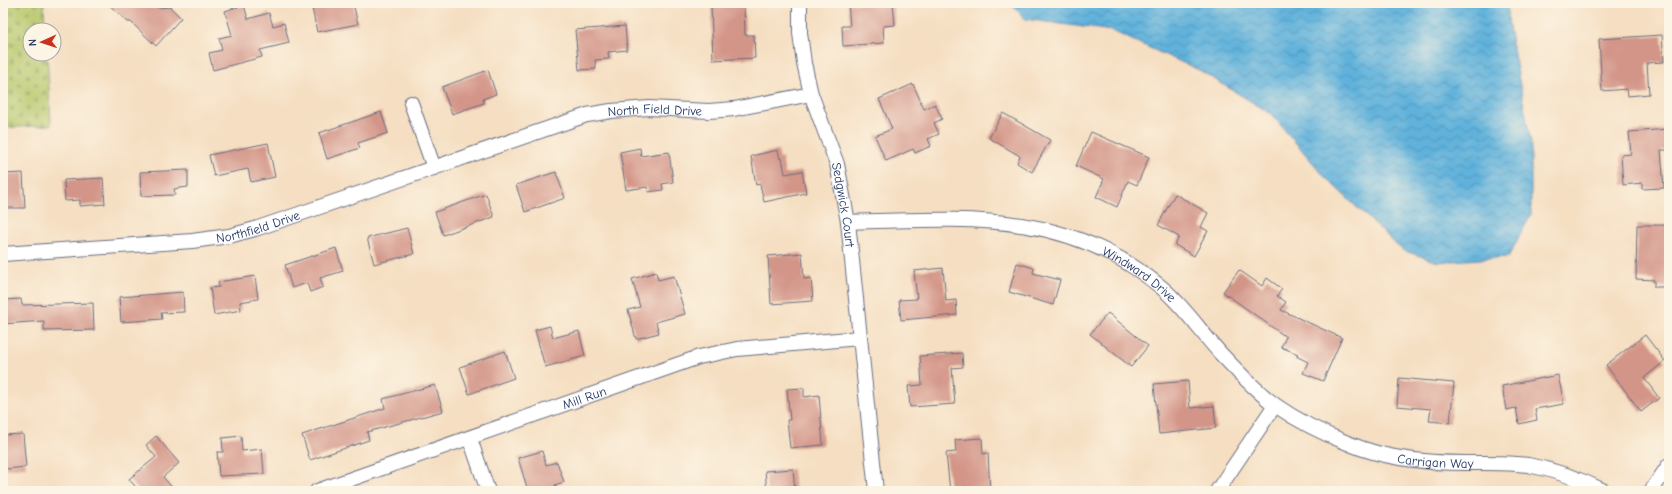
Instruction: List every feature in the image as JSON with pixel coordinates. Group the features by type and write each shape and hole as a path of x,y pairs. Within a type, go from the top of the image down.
{"street":[{"name":"Sedgwick Court","path":"800,3 800,33 811,94 837,164 848,222 876,491"},
{"name":"North Field Drive","path":"501,144 587,115 611,111 649,108 709,111 734,109 811,94"},
{"path":"410,103 434,168"},
{"name":"Northfield Drive","path":"3,254 192,241 229,236 262,227 501,144"},
{"name":"Windward Drive","path":"848,222 962,219 1001,221 1062,233 1096,247 1129,265 1161,287 1182,308 1222,355 1245,379 1275,405"},
{"name":"Mill Run","path":"318,491 343,481 470,439 699,357 737,349 859,338"},
{"path":"1217,491 1275,405"},
{"name":"Carrigan Way","path":"1275,405 1319,430 1351,445 1385,455 1423,461 1464,463 1500,462 1529,466 1563,473 1604,491"},
{"path":"470,439 488,491"},
{"path":"1651,491 1669,465"}],"green space":[{"path":"3,3 44,3 45,22 22,22 22,62 47,62 51,125 3,128"}],"water":[{"path":"1011,3 1507,3 1509,27 1531,143 1531,215 1508,257 1438,262 1402,250 1326,178 1270,113 1201,71 1112,31 1025,19"}],"building":[{"path":"107,3 158,3 158,8 170,7 181,18 156,46 131,22 128,22"},
{"path":"311,3 353,3 358,24 317,32"},
{"path":"848,3 893,3 895,25 883,26 884,43 843,46 842,26 850,26"},
{"path":"744,4 745,35 754,35 755,58 713,60 711,5"},
{"path":"244,5 248,19 269,13 273,26 284,23 289,43 260,50 262,57 213,70 209,53 222,50 219,38 232,35 225,11"},
{"path":"625,26 627,50 608,52 609,59 595,60 596,69 579,70 575,30"},
{"path":"1662,35 1664,62 1647,63 1649,94 1628,96 1627,89 1602,91 1599,39"},
{"path":"488,70 496,94 483,99 484,103 452,114 442,87"},
{"path":"913,84 924,109 935,104 942,119 934,123 939,134 928,139 931,146 915,153 913,149 886,161 875,136 892,129 879,99"},
{"path":"381,112 388,133 358,143 360,148 327,159 319,133"},
{"path":"1003,113 1050,140 1032,172 1017,163 1020,156 989,138"},
{"path":"1669,129 1669,150 1661,150 1664,188 1642,189 1642,183 1623,185 1621,155 1631,154 1629,132"},
{"path":"1091,132 1149,157 1137,185 1128,181 1117,207 1096,197 1104,179 1076,166"},
{"path":"268,143 275,177 251,182 248,169 214,176 209,155"},
{"path":"640,148 641,156 669,152 673,182 662,184 663,190 648,192 647,187 626,190 620,152"},
{"path":"778,150 780,159 782,158 785,174 802,171 806,193 764,202 760,184 756,185 751,156"},
{"path":"188,170 188,187 174,189 175,195 141,196 140,172"},
{"path":"556,172 565,198 525,212 516,185"},
{"path":"23,173 25,208 3,208 3,174"},
{"path":"103,178 105,204 80,206 80,200 65,201 64,180"},
{"path":"486,194 494,217 443,235 435,212"},
{"path":"1175,194 1208,213 1201,227 1208,231 1194,256 1175,245 1179,237 1158,225"},
{"path":"1637,225 1669,225 1669,287 1654,287 1654,280 1636,279"},
{"path":"407,228 414,254 374,264 367,238"},
{"path":"336,248 343,271 320,278 323,287 310,292 307,283 292,288 285,265"},
{"path":"802,253 804,279 811,278 813,301 771,304 768,256"},
{"path":"1017,263 1034,268 1033,273 1060,280 1053,305 1009,292"},
{"path":"943,268 946,301 956,300 957,315 901,320 899,300 917,299 914,271"},
{"path":"1239,270 1262,286 1267,278 1282,289 1277,296 1286,302 1281,310 1342,338 1323,381 1303,373 1308,362 1296,356 1298,354 1281,347 1286,337 1223,292"},
{"path":"656,272 658,280 674,276 685,314 656,322 659,333 636,339 628,310 640,307 632,279"},
{"path":"255,276 258,299 240,302 241,310 214,315 210,288 219,287 218,282"},
{"path":"183,292 184,312 161,313 162,319 121,322 119,297"},
{"path":"21,299 22,305 93,303 94,330 44,331 44,321 3,324 3,300"},
{"path":"1108,313 1148,346 1131,367 1090,334"},
{"path":"550,326 553,338 579,331 585,356 545,367 535,330"},
{"path":"1645,335 1665,361 1644,378 1659,398 1641,412 1606,365"},
{"path":"505,351 514,378 469,394 460,367"},
{"path":"962,353 963,367 952,368 955,404 910,407 908,386 922,385 920,356"},
{"path":"1558,375 1564,404 1535,409 1537,420 1519,424 1516,408 1506,410 1502,386"},
{"path":"1399,378 1454,383 1450,423 1429,421 1431,409 1397,406"},
{"path":"1188,381 1190,408 1214,406 1216,428 1159,434 1154,384"},
{"path":"435,385 443,411 367,432 369,440 310,460 302,435 385,408 383,399"},
{"path":"804,388 804,397 819,395 823,445 790,448 787,420 790,420 787,389"},
{"path":"23,434 26,467 6,469 5,458 3,459 3,435"},
{"path":"156,436 179,463 163,477 175,491 139,491 129,479 156,457 146,445"},
{"path":"241,436 242,451 262,449 264,474 219,476 217,452 223,452 222,438"},
{"path":"982,438 983,454 988,453 990,491 974,491 973,489 950,491 946,453 956,452 955,440"},
{"path":"542,451 546,465 557,462 564,482 555,485 557,491 528,491 518,458"},
{"path":"793,469 795,491 767,491 765,471"}]}
